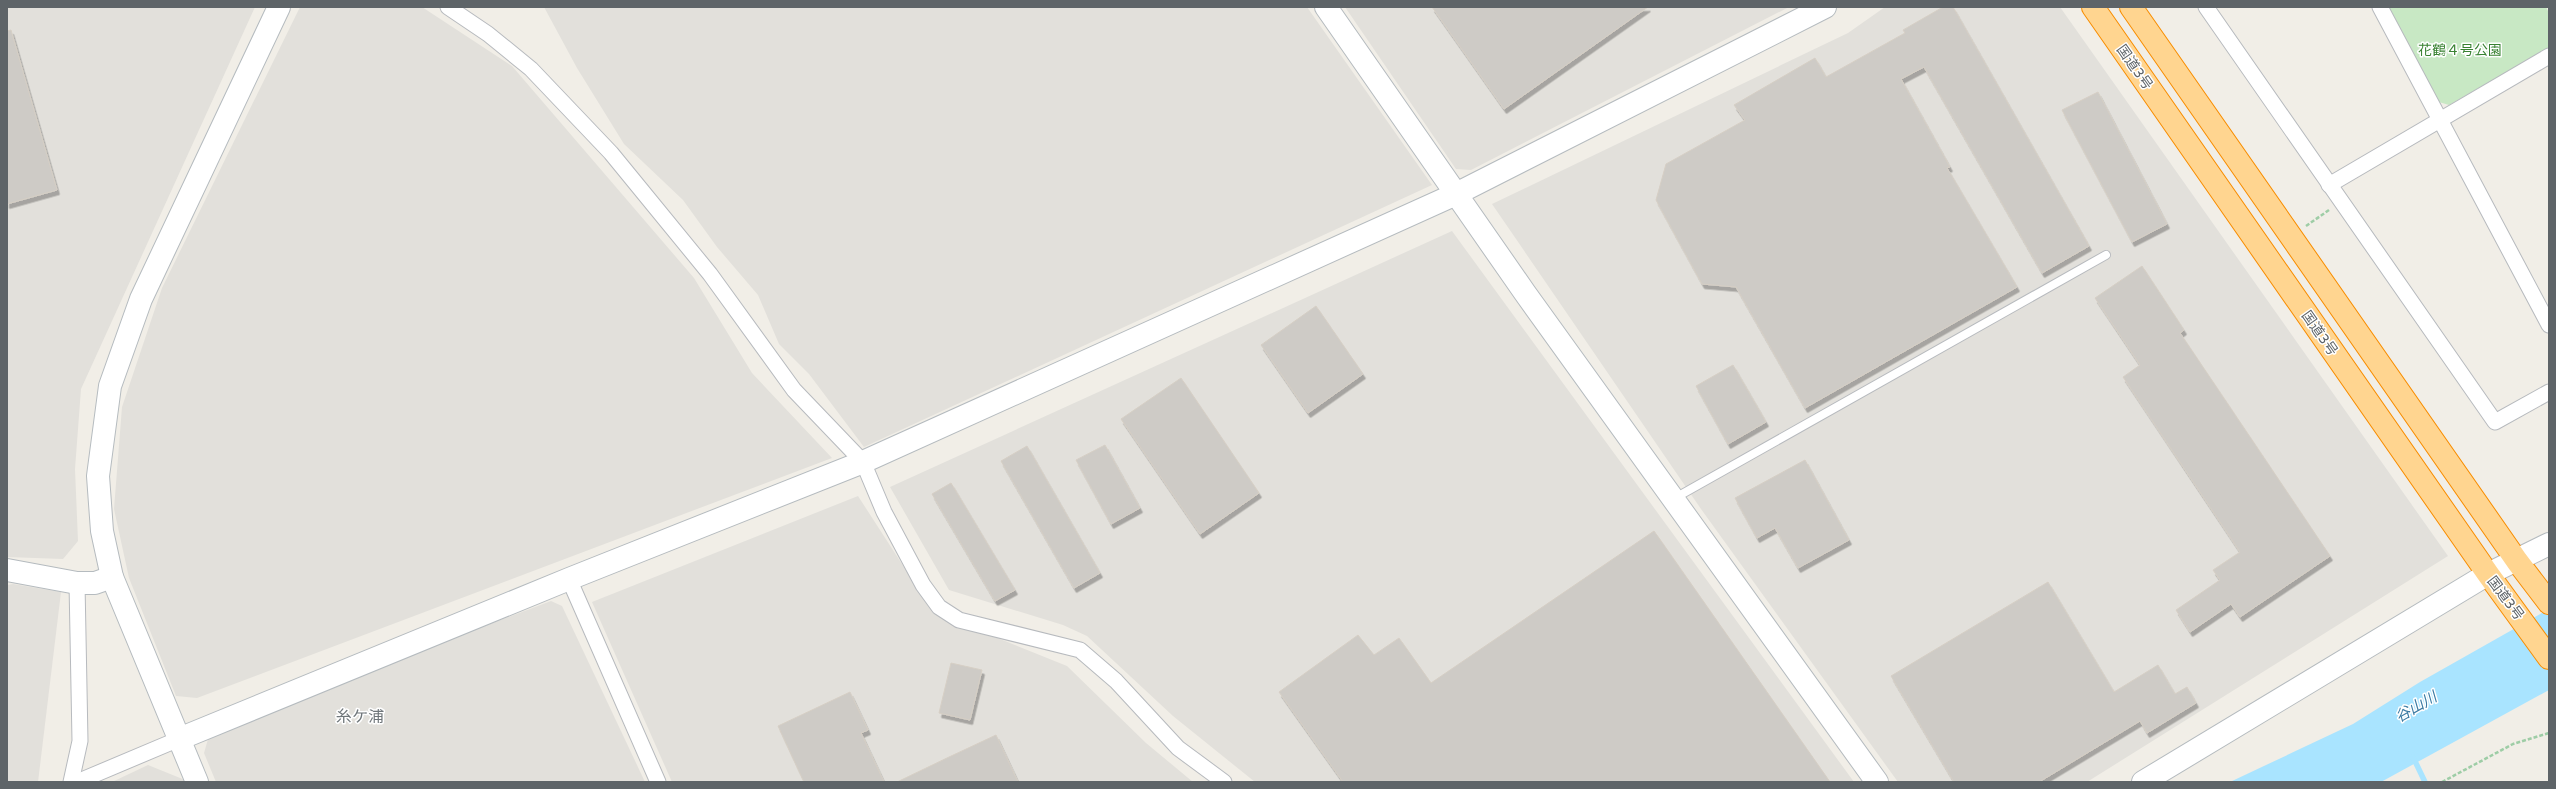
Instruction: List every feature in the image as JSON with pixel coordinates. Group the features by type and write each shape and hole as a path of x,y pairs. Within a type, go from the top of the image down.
{"highway":[{"name":"国道3号","path":"2093,7 2488,574 2511,603 2549,658"},
{"path":"2131,7 2517,561 2549,604"}],"street":[{"path":"197,782 112,577 102,531 98,476 110,386 141,299 279,7"},
{"path":"448,7 488,34 531,69 611,153 710,274 794,390 863,462 884,512 923,585 939,608 959,620 1080,650 1116,681 1178,748 1224,782"},
{"path":"1326,7 1456,194 1672,499 1878,782"},
{"path":"77,782 569,579 863,462 1456,194 1826,7"},
{"path":"2206,7 2340,202 2495,422 2549,392"},
{"path":"2380,7 2549,325"},
{"path":"2329,185 2549,56"},
{"path":"2143,782 2488,574 2549,544"},
{"path":"7,570 78,583 95,583 112,577"},
{"path":"569,579 658,782"},
{"path":"71,782 80,741 78,583"}],"lane":[{"path":"1672,499 2106,255"}],"path":[{"path":"2291,236 2340,202"},
{"path":"2442,782 2513,744 2549,733"}],"shaded area":[{"path":"7,7 255,7 81,389 75,469 78,541 63,559 7,557"},
{"path":"300,7 422,7 512,66 694,278 752,373 832,458 197,698 176,696 129,578 114,509 122,407 162,288"},
{"path":"544,7 1307,7 1432,185 864,447 809,374 779,344 758,295 717,247 683,200 624,144 577,68"},
{"path":"1345,7 1789,7 1471,170 1456,169"},
{"path":"1885,7 2060,7 2448,556 2087,782 1898,782 1701,509 1492,204 1848,33"},
{"path":"1452,231 1854,782 1255,782 1173,716 1087,636 1063,625 949,590 890,487"},
{"path":"858,496 933,612 1067,666 1146,743 1193,782 672,782 592,602"},
{"path":"13,584 61,592 38,782 7,782 7,585"},
{"path":"551,601 562,606 645,782 216,782 204,753 211,729"},
{"path":"148,765 185,780 186,782 112,782"}],"green space":[{"name":"花鶴４号公園","path":"2389,7 2546,7 2549,13 2549,48 2449,105 2439,102"}],"water":[{"name":"谷山川","path":"2549,609 2549,690 2381,782 2230,782 2353,724 2420,682"}],"building":[{"path":"1432,7 1648,7 1504,109"},
{"path":"1943,7 1953,7 2089,246 2042,273 1924,67 1901,79 1950,167 1947,168 2017,287 1805,408 1736,287 1702,284 1656,200 1666,164 1745,120 1734,105 1815,58 1826,77 1905,33 1903,30"},
{"path":"11,30 57,190 7,204 7,31"},
{"path":"2098,92 2167,224 2132,242 2062,110"},
{"path":"2142,266 2184,330 2180,333 2330,556 2240,617 2231,604 2190,632 2176,610 2220,580 2213,570 2240,552 2123,377 2140,365 2095,298"},
{"path":"1316,306 1363,374 1308,413 1261,345"},
{"path":"1733,365 1766,422 1728,444 1696,386"},
{"path":"1181,378 1259,493 1200,534 1121,419"},
{"path":"1105,445 1140,508 1111,524 1076,460"},
{"path":"1027,446 1100,573 1074,588 1001,461"},
{"path":"1805,460 1849,540 1798,568 1775,528 1757,538 1735,498"},
{"path":"951,483 1015,590 995,601 932,494"},
{"path":"1654,531 1830,782 1343,782 1279,692 1358,635 1374,655 1399,638 1431,683"},
{"path":"2048,582 2114,692 2158,665 2175,694 2187,687 2196,703 2147,733 2140,721 2039,782 1954,782 1891,676"},
{"path":"951,663 982,670 970,720 939,713"},
{"path":"850,692 868,730 861,733 884,782 804,782 778,726"},
{"path":"996,735 1018,782 897,782 949,757"}],"waterway":[{"path":"2413,757 2425,782"}],"district":[{"name":"糸ケ浦","path":"360,716"}]}
